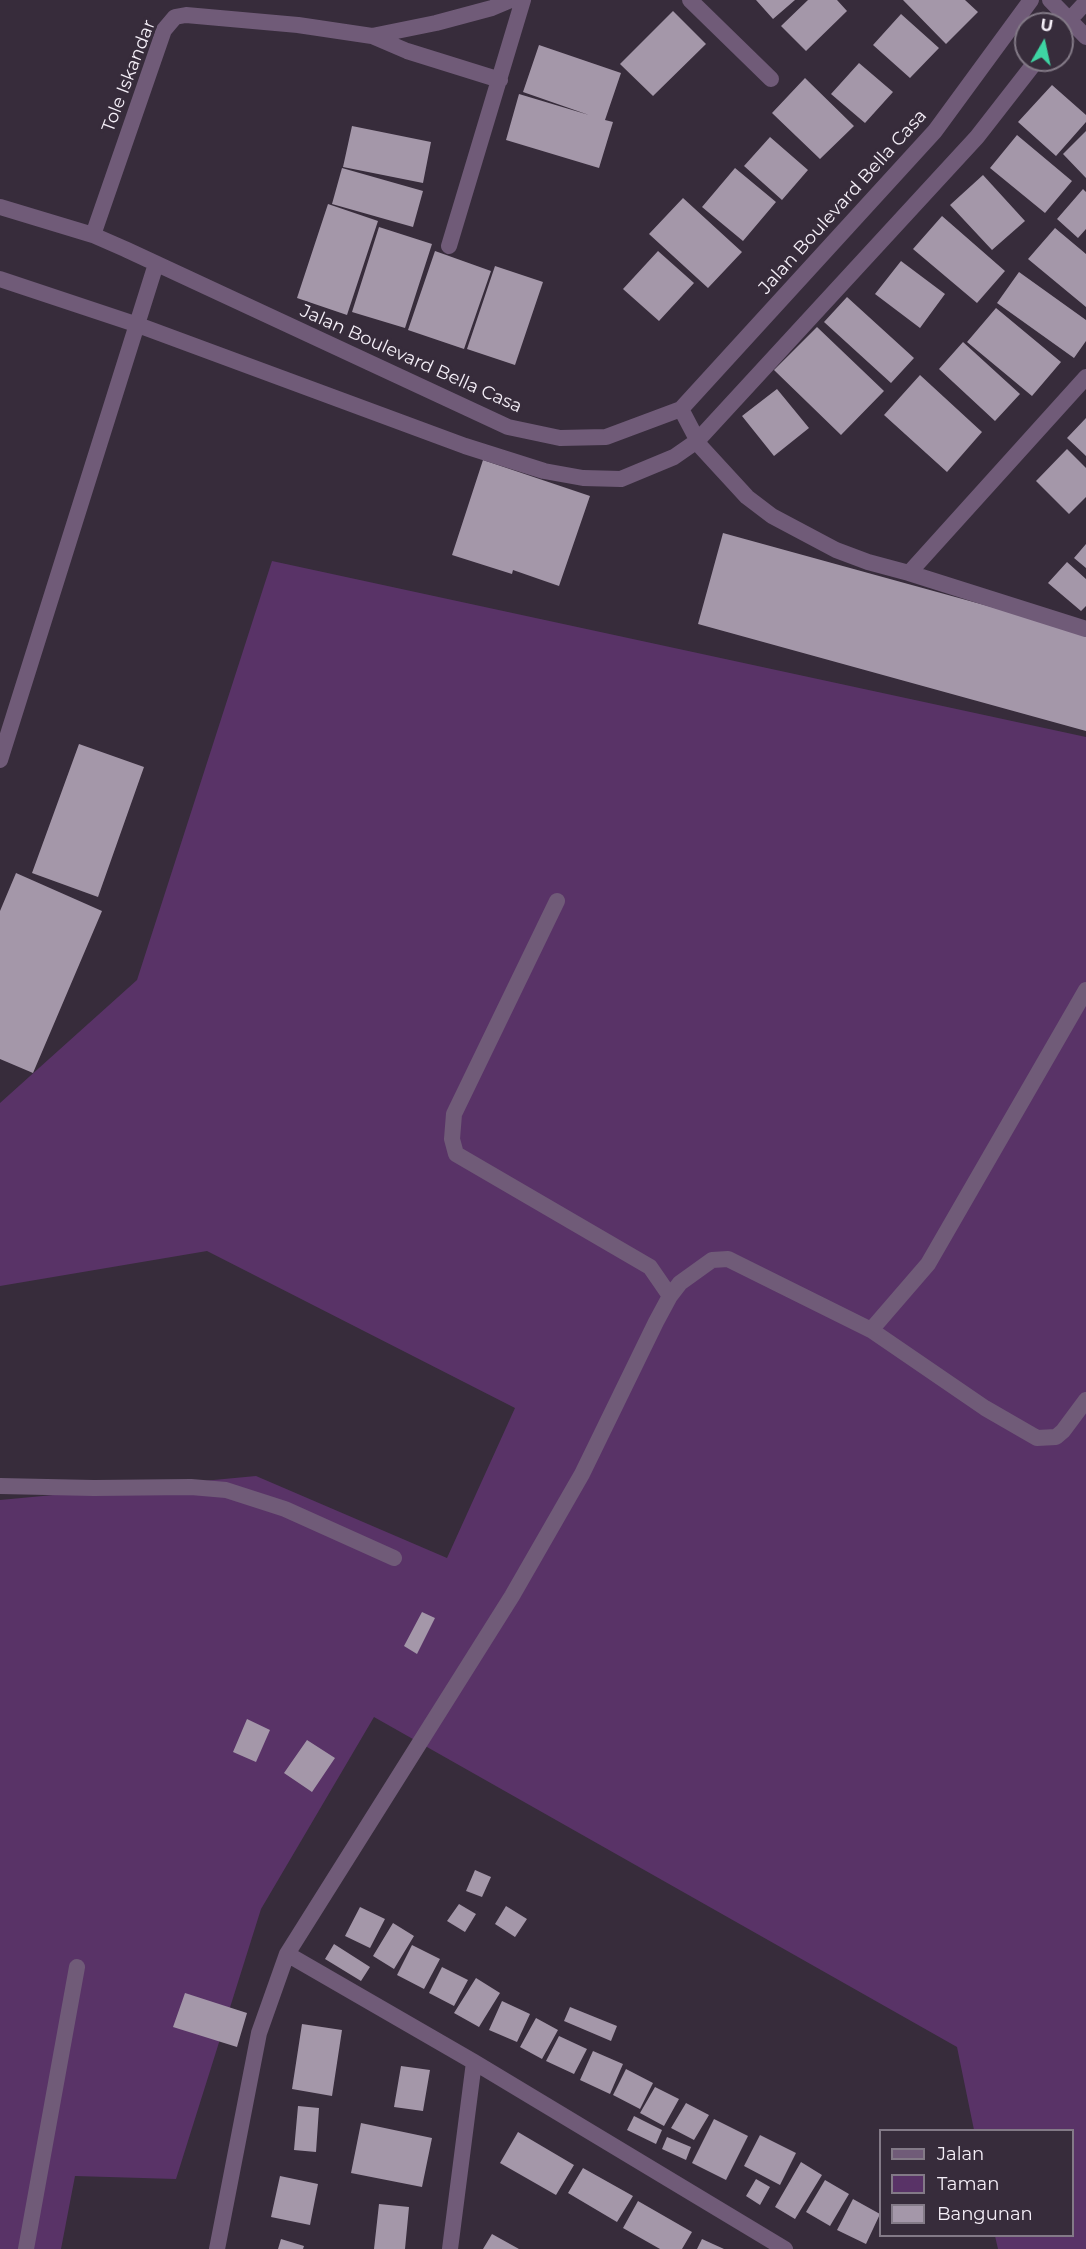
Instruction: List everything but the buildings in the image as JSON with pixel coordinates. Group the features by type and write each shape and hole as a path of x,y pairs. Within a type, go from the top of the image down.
{"street":[{"name":"Tole Iskandar","path":"93,236 164,30 175,17 186,15 276,23 372,36 436,23 492,8 511,0"},
{"path":"449,246 523,0"},
{"path":"690,0 771,79"},
{"name":"Jalan Boulevard Bella Casa","path":"0,207 93,236 508,427 560,438 587,439 630,430 681,409 935,131 1031,0"},
{"path":"1074,14 1086,2"},
{"path":"372,36 407,51 500,81"},
{"path":"0,279 138,325 465,446 544,471 583,478 621,479 674,457 697,441 977,137 1028,72"},
{"path":"0,760 156,264"},
{"path":"909,573 1086,377"},
{"path":"681,409 697,441 747,496 772,516 836,550 868,562 1086,629"},
{"path":"556,902 454,1114 452,1139 456,1154 650,1267 670,1296"},
{"path":"872,1330 928,1264 1086,990"},
{"path":"217,2249 259,2033 287,1954 512,1596 582,1474 670,1296 680,1283 712,1260 728,1259 872,1330 985,1408 1037,1438 1056,1437 1086,1400"},
{"path":"0,1486 191,1487 226,1490 285,1509 394,1558"},
{"path":"287,1954 474,2062 784,2249"},
{"path":"26,2249 77,1967"},
{"path":"450,2249 474,2062"}],"green space":[{"path":"272,561 1086,737 1086,2249 998,2249 995,2237 1074,2237 1074,2129 974,2129 957,2047 374,1717 261,1909 176,2179 75,2176 61,2249 0,2249 0,1500 256,1476 447,1558 515,1408 207,1251 0,1286 0,1103 137,980"}]}
